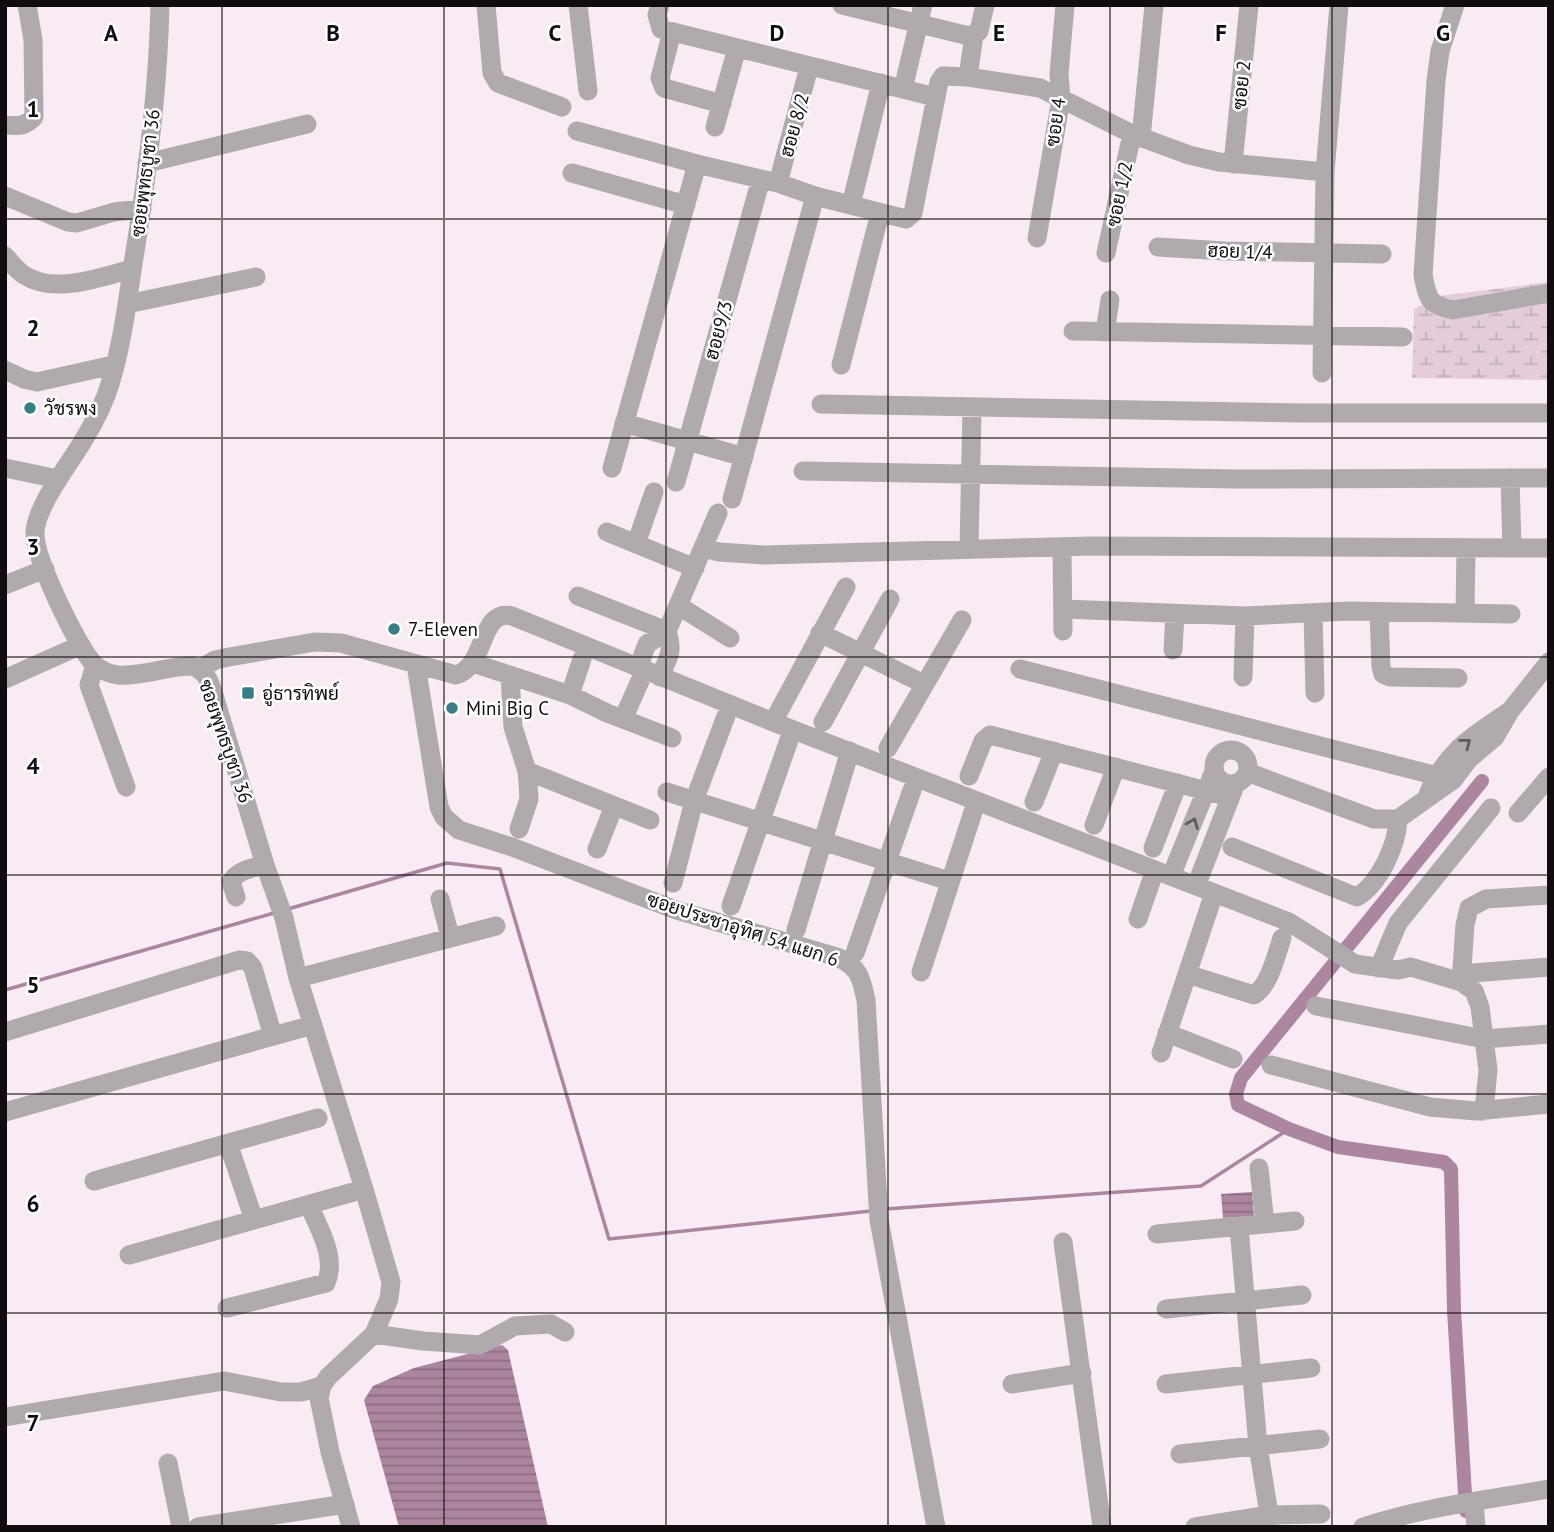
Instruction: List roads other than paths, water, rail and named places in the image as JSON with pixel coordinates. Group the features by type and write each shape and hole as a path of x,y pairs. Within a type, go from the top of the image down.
{"street":[{"path":"5,125 21,126 34,117 33,40 27,5"},
{"name":"ซอยพุทธบูชา 36","path":"160,5 158,65 142,209 127,304 111,380 96,420 58,479 34,527 35,539 45,569 81,645 95,665 105,672 118,675 192,666 207,676 214,692 265,865 284,918 298,978 391,1282 389,1299 374,1334 335,1370 322,1386"},
{"path":"486,5 492,73 498,83 562,107"},
{"path":"578,5 588,91"},
{"path":"660,5 658,23 662,29 935,97"},
{"path":"849,6 920,14 965,35 974,35 979,31 985,5"},
{"name":"ซอย 4","path":"1037,238 1061,99 1059,74 1065,5"},
{"name":"ซอย 1/2","path":"1106,254 1136,136 1154,5"},
{"name":"ซอย 2","path":"1233,164 1249,5"},
{"path":"1322,373 1325,172 1339,5"},
{"path":"1455,5 1440,51 1436,81 1423,275 1429,300 1438,307 1453,310 1549,293"},
{"path":"903,89 920,14"},
{"path":"672,32 660,78 661,85 722,104"},
{"path":"968,77 974,35"},
{"path":"715,127 737,48"},
{"name":"ฮอย 8/2","path":"770,181 810,67"},
{"path":"578,131 906,219 913,213 939,82 943,76 968,77 1040,88 1136,136 1189,155 1233,164 1325,172"},
{"path":"851,205 881,83"},
{"path":"147,163 307,124"},
{"path":"612,468 697,164"},
{"path":"572,173 687,205"},
{"name":"ฮอย9/3","path":"676,482 770,181"},
{"path":"5,196 68,222 78,223 114,212 142,209"},
{"path":"732,499 815,196"},
{"path":"841,365 880,213"},
{"name":"ฮอย 1/4","path":"1158,247 1382,254"},
{"path":"5,256 23,275 36,282 51,284 69,284 132,269"},
{"path":"127,304 256,277"},
{"path":"1105,332 1110,300"},
{"path":"1073,331 1403,337"},
{"path":"5,370 37,382 113,365"},
{"path":"821,404 972,408 1549,413"},
{"path":"969,549 972,408"},
{"path":"624,423 744,457"},
{"path":"5,468 58,479"},
{"path":"803,471 1235,479 1549,478"},
{"path":"1510,478 1512,548"},
{"path":"636,544 654,492"},
{"path":"623,719 647,644 667,631 718,513"},
{"path":"607,532 695,568"},
{"path":"704,548 719,552 764,555 1062,548 1549,548"},
{"path":"1062,548 1063,631"},
{"path":"1465,613 1466,548"},
{"path":"5,585 45,569"},
{"path":"773,722 846,587"},
{"path":"578,596 667,631"},
{"path":"823,723 890,599"},
{"path":"679,606 730,638"},
{"path":"1063,609 1245,616 1379,612 1511,614"},
{"path":"1379,612 1383,674 1390,677 1458,678"},
{"path":"1313,613 1315,693"},
{"path":"200,669 215,660 315,642 349,645 456,675 466,672 473,663 491,623 503,614 639,675 660,677 1289,922 1347,961 1388,969 1409,980 1434,986 1458,979 1549,967"},
{"path":"1173,650 1175,614"},
{"path":"1243,677 1245,616"},
{"path":"888,748 962,620"},
{"path":"660,677 670,655 671,645 667,631"},
{"path":"820,633 924,684"},
{"path":"5,679 81,645"},
{"path":"570,695 582,659"},
{"path":"1214,771 1220,781 1231,784 1374,819 1398,819 1427,797 1444,777 1452,754 1510,711 1549,662"},
{"path":"473,663 570,695 672,738"},
{"name":"ซอยประชาอุทิศ 54 แยก 6","path":"416,664 439,807 444,817 459,830 512,847 676,910 837,957 852,964 859,974 866,1000 878,1210 936,1527"},
{"path":"95,665 89,685 126,787"},
{"path":"1020,668 1444,777"},
{"path":"510,676 513,727 527,771 529,799 519,829"},
{"path":"673,883 695,801 726,716"},
{"path":"1229,750 1238,723"},
{"path":"969,776 983,741 990,736 1206,791 1238,784"},
{"path":"732,906 789,740"},
{"path":"1138,919 1206,791 1214,771 1215,760 1229,750 1244,756 1247,761 1205,889 1187,974 1161,1052"},
{"path":"796,930 850,751"},
{"path":"1034,802 1054,751"},
{"path":"1094,825 1115,767"},
{"path":"527,771 650,820"},
{"path":"1518,814 1549,778"},
{"path":"1153,848 1178,783"},
{"path":"855,953 912,790"},
{"path":"667,792 949,881"},
{"path":"597,849 614,806"},
{"path":"1388,969 1398,923 1491,807"},
{"path":"921,972 973,813"},
{"path":"1232,847 1357,897 1366,892 1391,853 1398,819"},
{"path":"236,897 231,881 233,877 237,873 265,865"},
{"path":"1458,979 1469,908 1486,899 1549,895"},
{"path":"440,900 450,936"},
{"path":"298,978 496,926"},
{"path":"1187,974 1254,995 1265,984 1282,938"},
{"path":"5,1032 239,961 247,961 253,968 273,1036"},
{"path":"1458,979 1477,996 1488,1070 1484,1111"},
{"path":"1316,1006 1484,1039 1549,1034"},
{"path":"5,1112 313,1025"},
{"path":"1167,1033 1233,1059"},
{"path":"1271,1065 1430,1107 1484,1111 1549,1104"},
{"path":"94,1181 318,1118"},
{"path":"228,1143 254,1220"},
{"path":"1259,1168 1265,1224"},
{"path":"130,1255 364,1189"},
{"path":"228,1308 326,1283 331,1270 328,1253 309,1205"},
{"path":"1157,1234 1295,1222"},
{"path":"1239,1227 1258,1446 1271,1522"},
{"path":"1063,1242 1082,1373 1096,1524"},
{"path":"1166,1309 1302,1295"},
{"path":"374,1334 423,1342 480,1345 515,1326 551,1324 565,1332"},
{"path":"1166,1384 1311,1368"},
{"path":"1012,1384 1082,1373"},
{"path":"5,1418 224,1381 281,1392 301,1392 322,1386 320,1409 351,1527"},
{"path":"1180,1454 1320,1438"},
{"path":"168,1463 181,1527"},
{"path":"1363,1527 1396,1516 1456,1503 1549,1489"},
{"path":"1474,1502 1476,1527"},
{"path":"198,1527 345,1504"},
{"path":"1195,1527 1271,1522 1321,1514"}],"waterway":[{"path":"1466,1511 1454,1310 1451,1169 1444,1162 1338,1147 1289,1129 1238,1105 1236,1094 1241,1078 1482,781"},
{"path":"288,909 447,863 500,869 609,1239 871,1211"},
{"path":"5,990 274,913"},
{"path":"886,1209 1201,1186 1289,1129"}],"place":[{"name":"วัชรพง","path":"30,408"},
{"name":"7-Eleven","path":"394,629"},
{"name":"อู่ธารทิพย์","path":"248,693"},
{"name":"Mini Big C","path":"452,708"}]}
